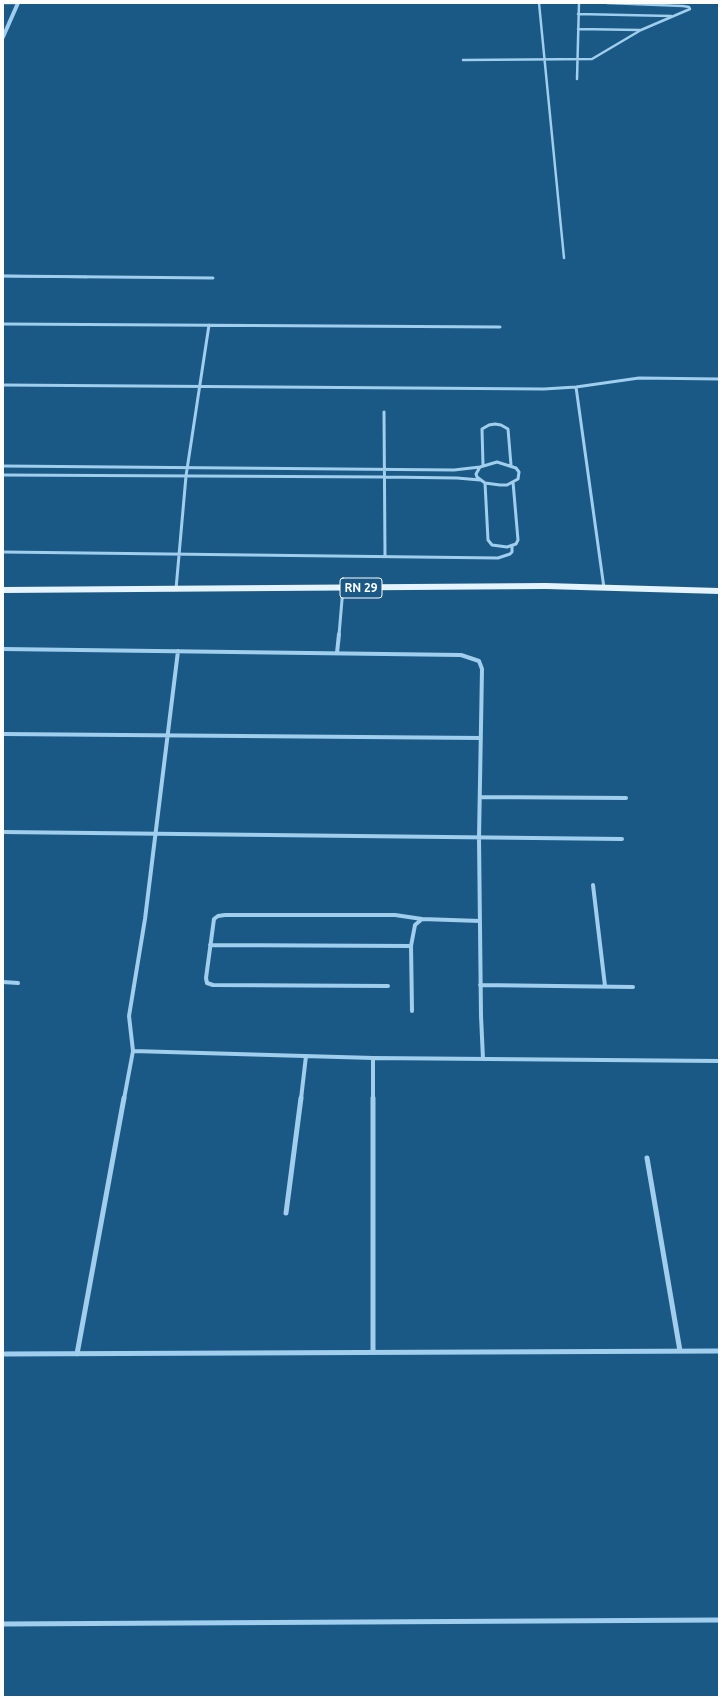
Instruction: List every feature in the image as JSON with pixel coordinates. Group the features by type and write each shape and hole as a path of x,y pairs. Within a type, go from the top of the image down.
{"main road":[{"name":"RN 29","path":"3,590 539,586 719,591"}],"street":[{"path":"3,3 18,3 3,37"},
{"path":"539,3 546,61 564,258"},
{"path":"577,79 576,61 579,3"},
{"path":"463,60 576,61 592,59 641,30 690,10 690,8 680,5 607,3"},
{"path":"578,14 674,16"},
{"path":"578,29 641,30"},
{"path":"3,276 214,278"},
{"path":"3,324 500,327"},
{"path":"176,589 186,476 201,386 209,325"},
{"path":"3,385 544,389 576,387 639,378 719,379"},
{"path":"576,387 604,588"},
{"path":"384,412 385,556"},
{"path":"3,466 454,470 481,466 497,462 511,465 516,468 519,476 514,482 500,486 485,483 480,480 476,474 481,466 482,429 489,424 501,425 508,429 511,465"},
{"path":"3,475 385,477 480,480"},
{"path":"485,483 488,540 492,545 498,547 512,546 516,544 518,540 514,482"},
{"path":"3,552 498,558 510,554 512,552 512,546"},
{"path":"337,653 343,588"},
{"path":"3,649 461,655 479,661 482,669 479,838 480,985 484,1059"},
{"path":"77,1354 133,1051 129,1016 145,919 169,734 178,651"},
{"path":"3,734 169,734 481,738"},
{"path":"480,797 626,798"},
{"path":"3,832 622,840"},
{"path":"593,885 605,986"},
{"path":"388,986 213,985 207,983 206,978 214,919 218,916 225,915 395,915 422,919 480,921"},
{"path":"412,1011 411,946 415,925 422,919"},
{"path":"210,945 411,946"},
{"path":"3,982 18,983"},
{"path":"480,985 633,987"},
{"path":"133,1051 374,1058 719,1061"},
{"path":"286,1213 306,1056"},
{"path":"374,1058 374,1352"},
{"path":"647,1158 680,1351"},
{"path":"3,1354 719,1351"},
{"path":"3,1624 719,1620"}]}
